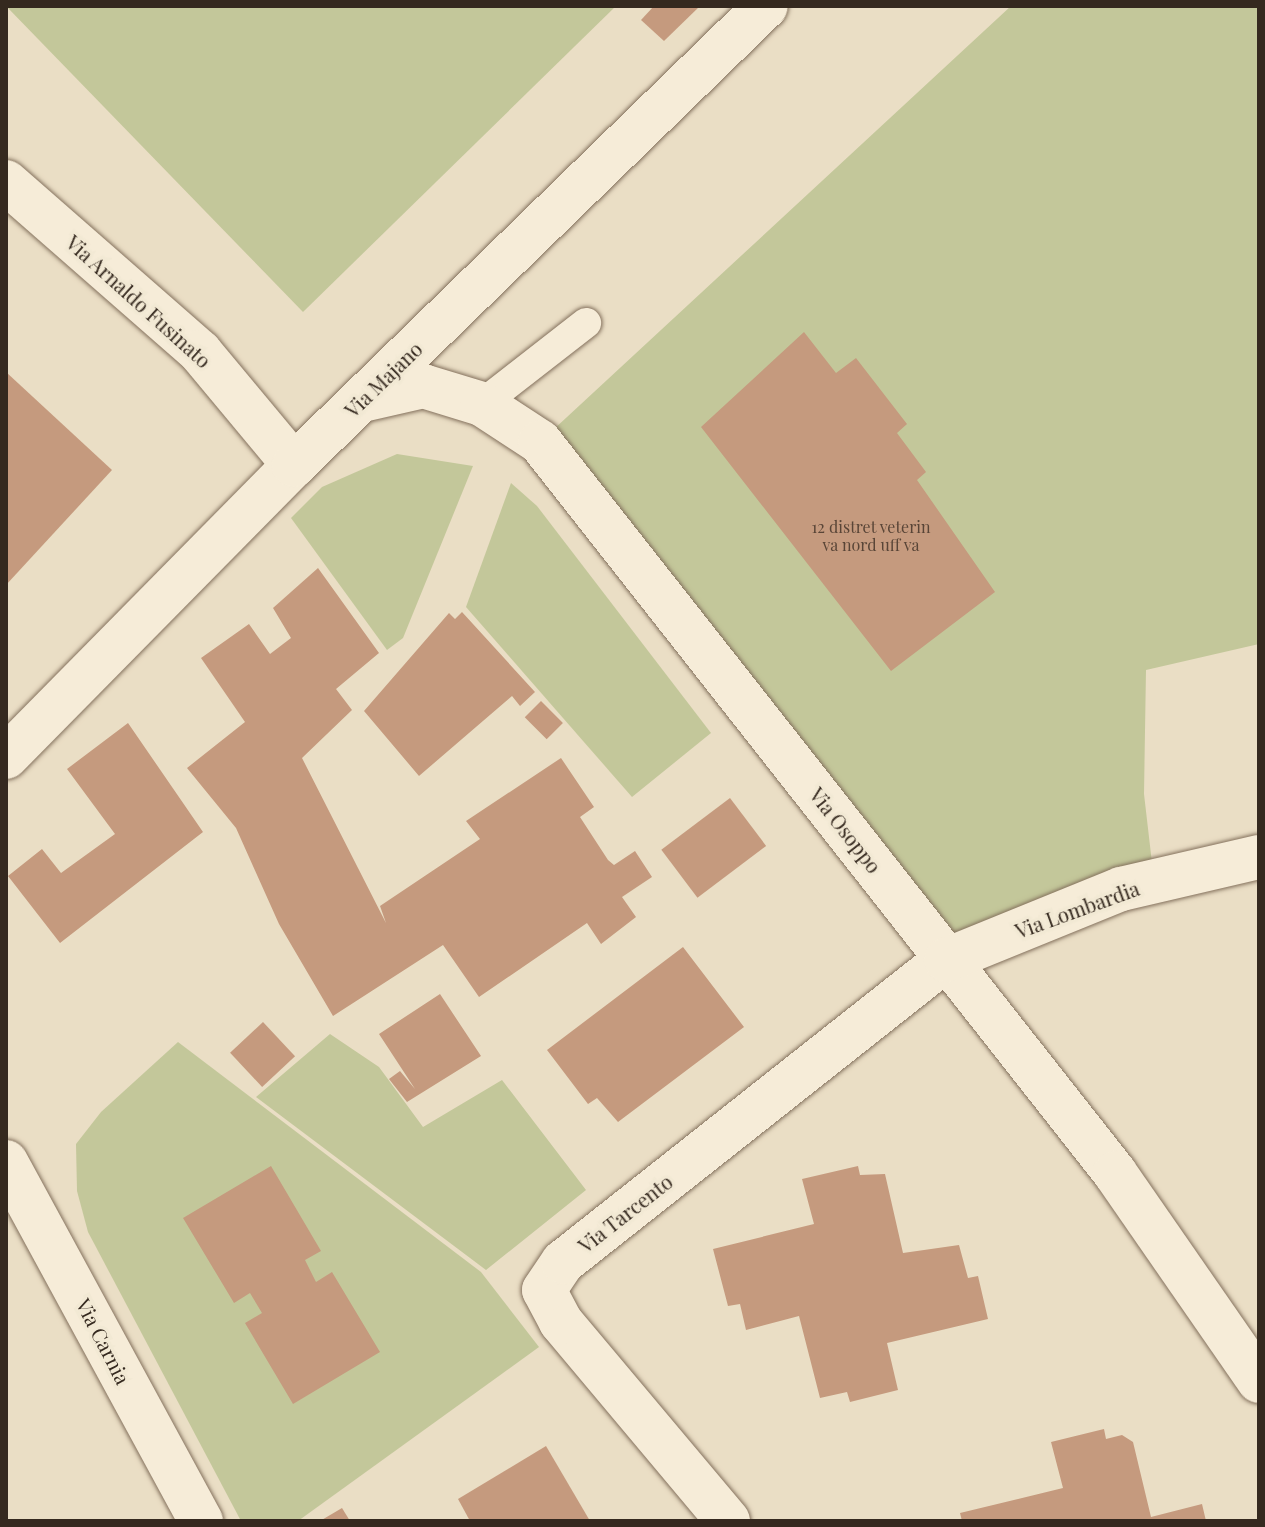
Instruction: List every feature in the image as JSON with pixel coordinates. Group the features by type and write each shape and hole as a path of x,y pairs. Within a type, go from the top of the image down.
{"street":[{"name":"Via Majano","path":"6,757 294,465 766,6"},
{"name":"Via Arnaldo Fusinato","path":"6,182 200,352 294,465"},
{"name":"Via Osoppo","path":"362,400 423,386 482,404 540,442 1115,1173 1259,1381"},
{"name":"Via Lombardia","path":"946,960 1121,889 1259,857"},
{"name":"Via Tarcento","path":"728,1521 561,1322 544,1290 563,1262 946,960"},
{"name":"Via Carnia","path":"6,1162 201,1521"}],"lane":[{"path":"482,404 586,323"}],"green space":[{"path":"6,6 616,6 303,312"},
{"path":"1011,6 1259,6 1259,644 1146,670 1144,794 1152,863 946,960 540,442"},
{"path":"397,454 473,466 403,638 387,650 291,518 322,487"},
{"path":"511,483 537,506 711,733 632,797 466,607"},
{"path":"330,1034 379,1067 423,1127 502,1080 586,1190 486,1270 256,1097"},
{"path":"178,1042 481,1272 539,1347 298,1521 241,1521 88,1232 77,1191 76,1144 101,1112"}],"building":[{"path":"654,6 700,6 664,41 641,20"},
{"path":"804,332 836,373 856,358 907,424 897,433 926,472 917,480 995,592 891,671 701,427"},
{"path":"6,372 112,470 6,585"},
{"path":"318,568 379,653 336,689 352,710 302,758 386,923 380,906 480,839 466,821 561,758 594,807 580,817 608,860 614,865 635,851 652,877 622,897 636,917 601,944 587,923 479,997 443,945 333,1016 279,924 236,828 187,768 245,722 201,658 249,624 270,654 291,638 273,608"},
{"path":"462,612 535,692 520,706 512,696 419,776 364,711 449,613 455,619"},
{"path":"541,701 563,723 547,739 525,717"},
{"path":"128,723 203,832 60,943 8,876 42,849 61,873 115,834 67,769"},
{"path":"730,798 766,846 697,898 661,850"},
{"path":"683,947 744,1027 618,1122 597,1098 588,1104 547,1050"},
{"path":"440,994 481,1056 407,1102 389,1079 400,1071 415,1089 379,1034"},
{"path":"263,1022 295,1056 262,1087 230,1053"},
{"path":"271,1166 321,1251 305,1260 316,1282 332,1272 380,1352 293,1404 245,1323 262,1313 250,1293 234,1303 183,1218"},
{"path":"858,1166 860,1175 885,1174 903,1253 959,1245 968,1278 978,1276 988,1319 887,1343 898,1390 850,1402 847,1392 820,1398 799,1316 746,1330 740,1304 728,1306 713,1249 814,1224 802,1179"},
{"path":"1104,1429 1106,1439 1122,1435 1133,1442 1151,1517 1202,1504 1206,1521 962,1521 960,1513 1063,1488 1051,1442"},
{"path":"546,1446 590,1521 470,1521 458,1499"},
{"path":"342,1508 350,1521 320,1521"}]}
